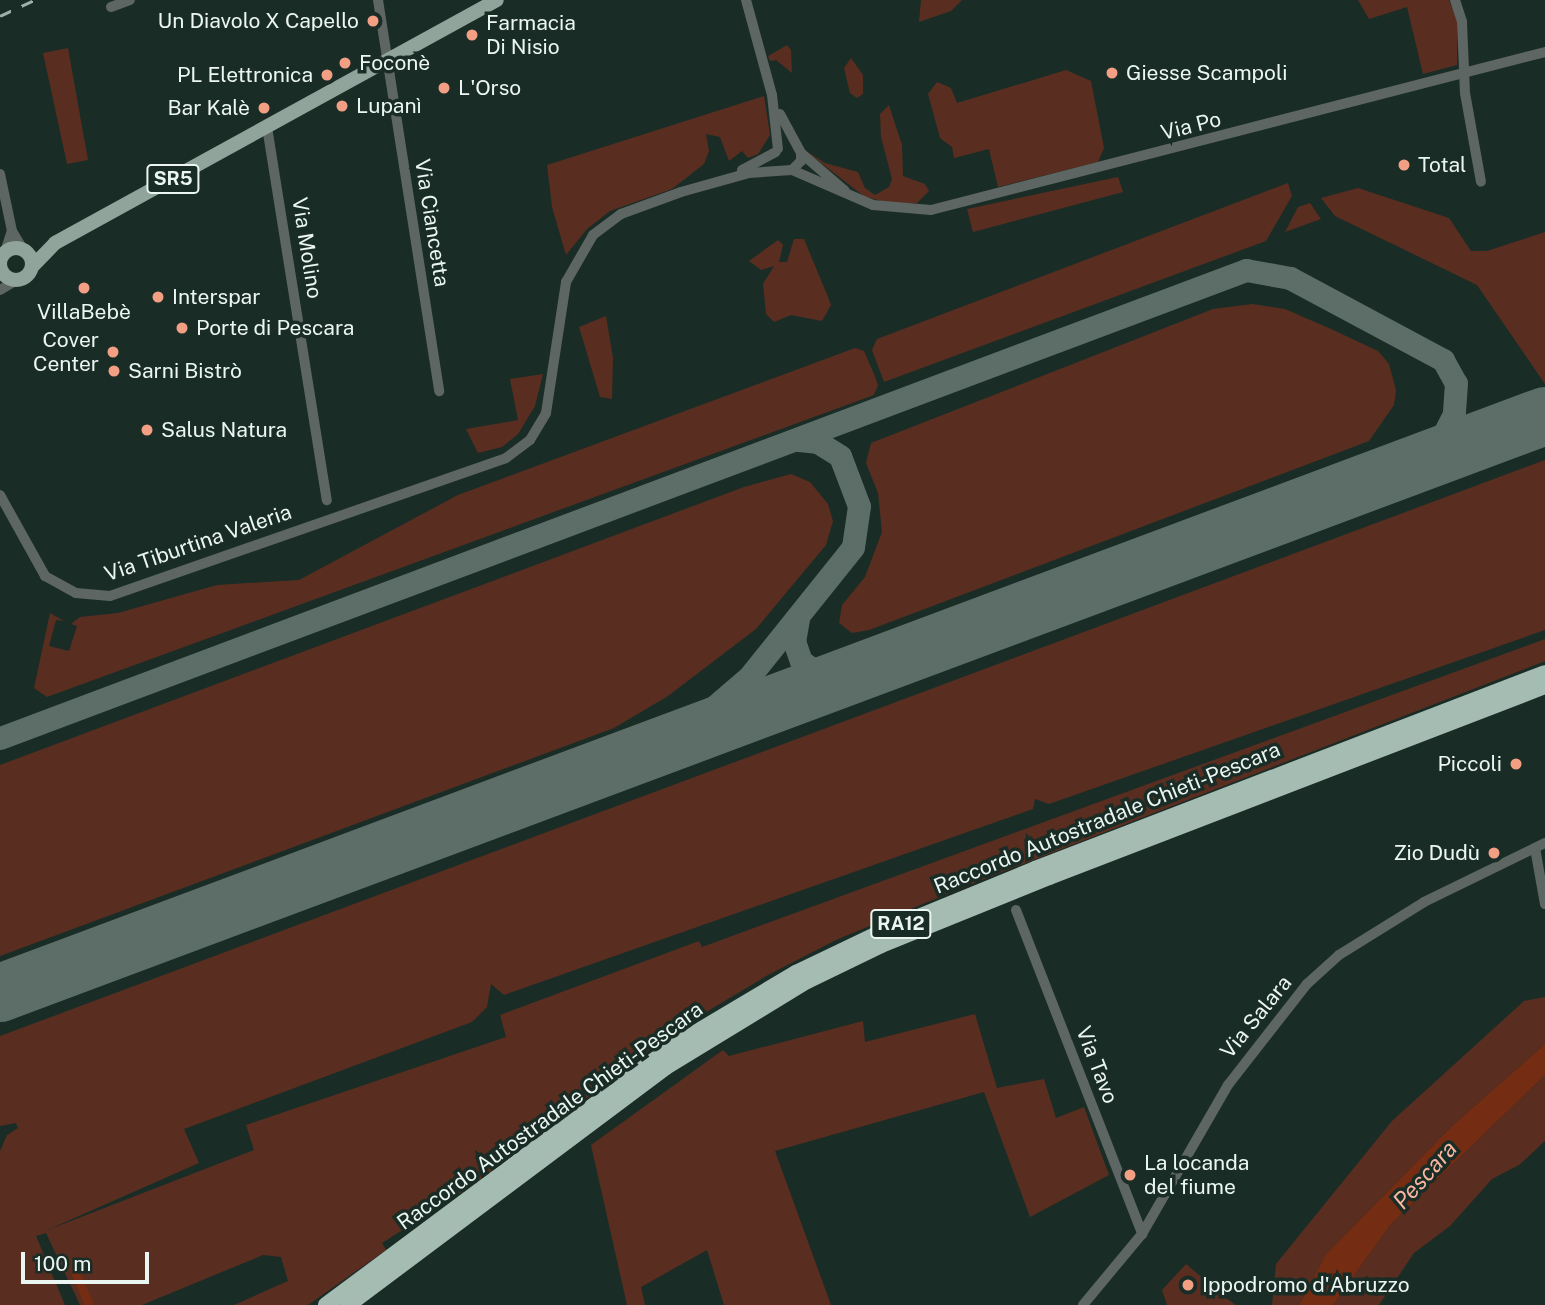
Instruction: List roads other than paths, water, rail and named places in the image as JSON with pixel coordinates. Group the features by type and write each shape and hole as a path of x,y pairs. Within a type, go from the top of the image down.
{"highway":[{"name":"Raccordo Autostradale Chieti-Pescara","path":"326,1305 659,1057 796,973 988,888 1545,673"},
{"name":"Raccordo Autostradale Chieti-Pescara","path":"348,1305 666,1067 807,981 881,945 1061,872 1545,686"}],"main road":[{"name":"SR5","path":"2,262 24,250 55,243 497,0"},
{"name":"SR5","path":"10,280 32,267 55,243"},
{"path":"24,250 32,267"},
{"path":"2,262 10,280"}],"street":[{"path":"111,7 130,0"},
{"name":"Via Ciancetta","path":"378,0 439,391"},
{"path":"747,0 772,95 777,150 787,169"},
{"path":"1455,0 1462,22 1464,74 1481,182"},
{"name":"Via Po","path":"787,169 895,210 943,208 1545,52"},
{"path":"728,177 787,169 801,161 799,150 772,95"},
{"name":"Via Molino","path":"267,127 327,500"},
{"path":"728,177 785,144 799,150"},
{"name":"Via Po","path":"799,150 846,193"},
{"path":"0,174 12,231 24,250"},
{"name":"Via Tiburtina Valeria","path":"0,495 3,508 45,576 65,590 100,596 129,590 488,465 526,444 550,402 563,296 573,263 587,241 629,211 728,177"},
{"path":"2,262 12,231"},
{"path":"0,290 10,280"},
{"path":"1540,845 1545,904"},
{"name":"Via Salara","path":"1083,1305 1142,1234 1234,1076 1307,984 1339,955 1424,902 1540,845"},
{"name":"Via Tavo","path":"1016,910 1142,1234"}],"water":[{"name":"Pescara","path":"1545,1044 1545,1075 1391,1224 1333,1305 1299,1305 1326,1254 1454,1124"}],"waterway":[{"path":"76,1274 89,1305"}],"railway":[{"path":"0,16 35,0"}],"place":[{"name":"Un Diavolo X Capello","path":"373,21"},
{"name":"Farmacia Di Nisio","path":"472,35"},
{"name":"Foconè","path":"345,63"},
{"name":"Giesse Scampoli","path":"1112,73"},
{"name":"PL Elettronica","path":"327,75"},
{"name":"L'Orso","path":"444,88"},
{"name":"Lupanì","path":"342,106"},
{"name":"Bar Kalè","path":"264,108"},
{"name":"Total","path":"1404,165"},
{"name":"VillaBebè","path":"84,288"},
{"name":"Interspar","path":"158,297"},
{"name":"Porte di Pescara","path":"182,328"},
{"name":"Cover Center","path":"113,352"},
{"name":"Sarni Bistrò","path":"114,371"},
{"name":"Salus Natura","path":"147,430"},
{"name":"Piccoli","path":"1516,764"},
{"name":"Zio Dudù","path":"1494,853"},
{"name":"La locanda del fiume","path":"1130,1175"},
{"name":"Ippodromo d'Abruzzo","path":"1188,1285"}]}
